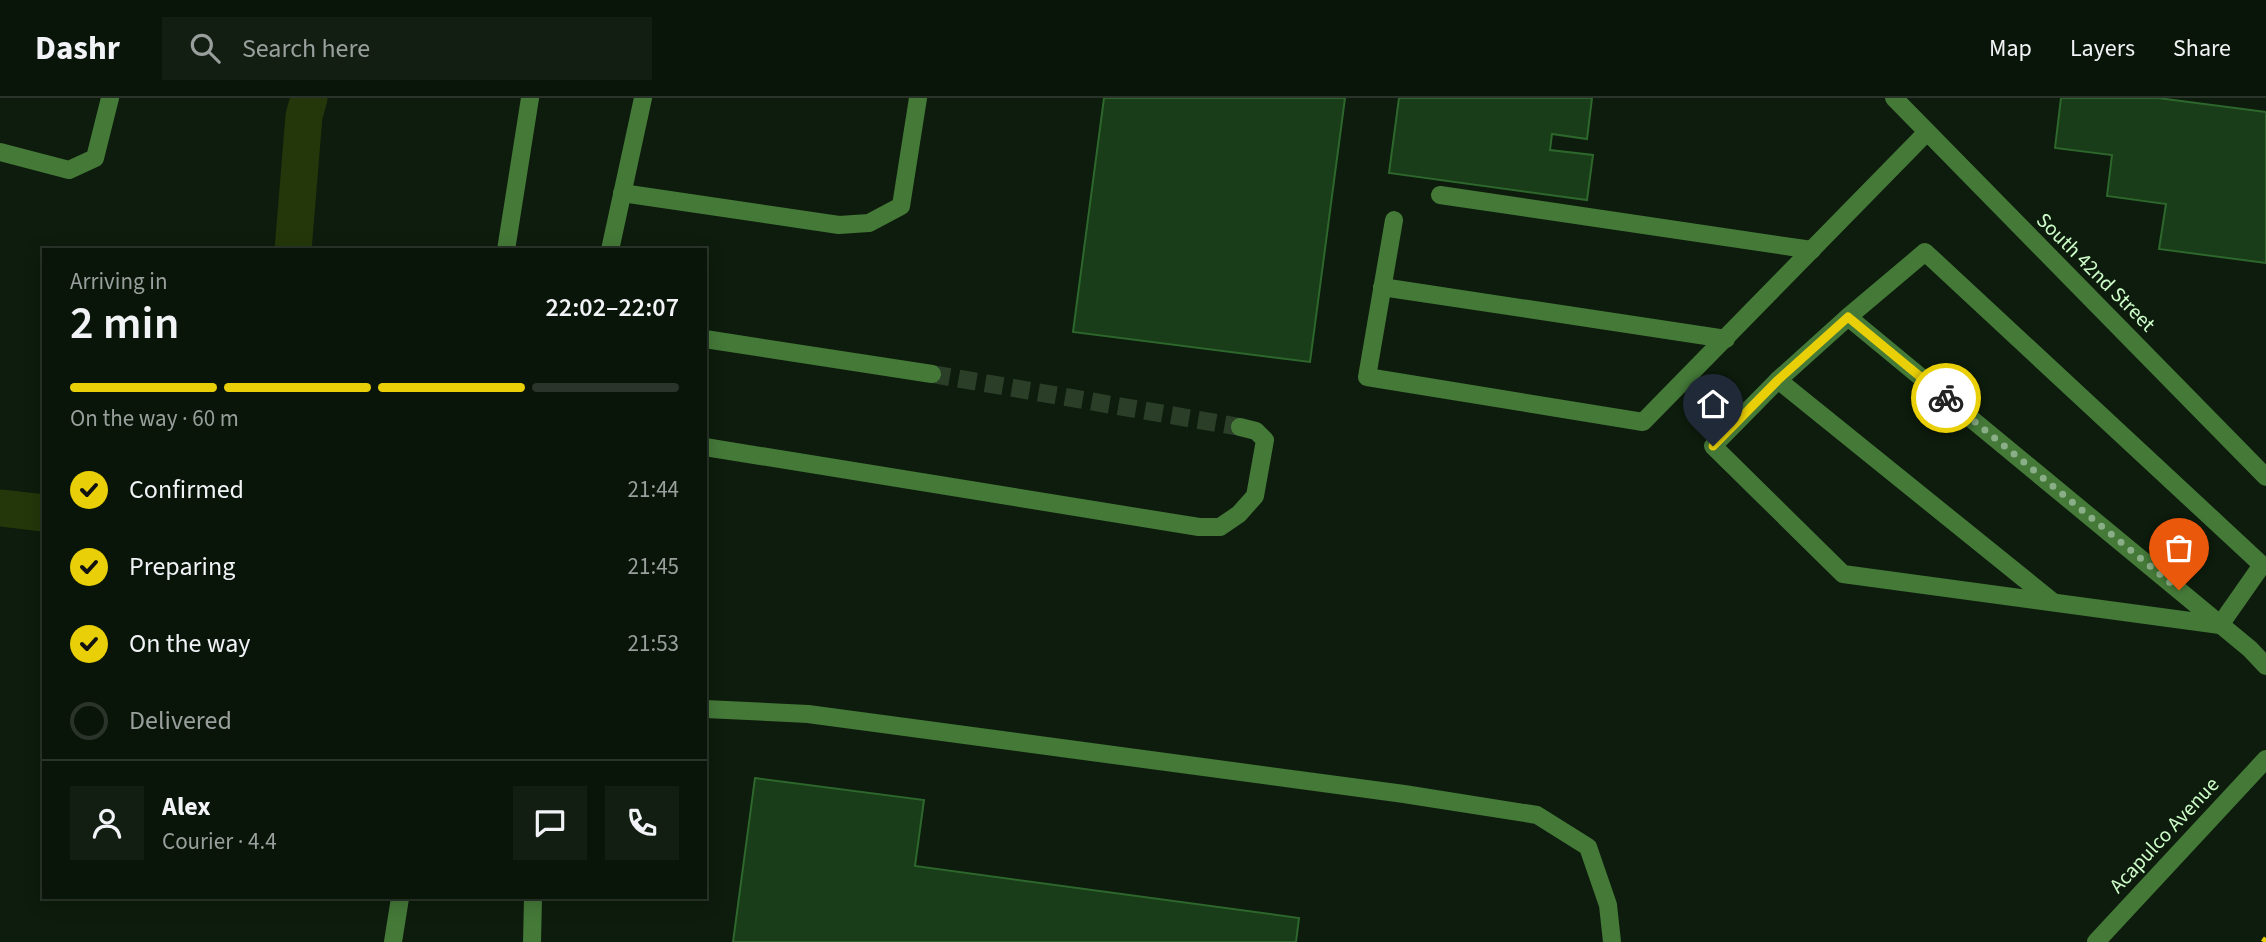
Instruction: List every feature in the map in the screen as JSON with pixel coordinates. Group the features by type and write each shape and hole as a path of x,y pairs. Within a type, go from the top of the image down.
{"street":[{"path":"0,152 69,170 95,158 110,98"},
{"path":"506,248 530,98"},
{"path":"610,248 643,98"},
{"path":"622,193 839,226 869,223 901,206 918,98"},
{"name":"South 42nd Street","path":"1894,98 2266,477"},
{"path":"1394,220 1367,377 1643,422 1927,132"},
{"path":"1440,195 1812,250"},
{"path":"1925,252 2262,565 2220,625 1843,574 1713,446 1778,380 1925,252"},
{"path":"1382,287 1726,339"},
{"path":"1848,317 2266,666"},
{"path":"707,339 932,374"},
{"path":"1778,380 2055,603"},
{"path":"707,447 1199,527 1220,527 1239,514 1255,496 1265,440 1256,431 1240,427"},
{"path":"707,709 822,716 1390,792 1537,815 1588,847 1608,905 1612,942"},
{"name":"Acapulco Avenue","path":"2096,942 2266,759"},
{"path":"393,942 400,899"},
{"path":"532,942 533,899"}],"building":[{"path":"1104,98 1345,98 1310,362 1073,332"},
{"path":"1399,98 1592,98 1587,139 1552,134 1550,150 1593,155 1587,200 1389,173"},
{"path":"2061,98 2158,98 2266,112 2266,263 2159,249 2166,204 2107,196 2112,155 2055,148"},
{"path":"755,778 924,800 915,866 1299,918 1296,942 733,942"}],"waterway":[{"path":"293,248 304,116 309,98"},
{"path":"0,508 42,513"}],"tunnel":[{"path":"932,374 1240,427"}],"railway":[{"path":"2263,942 2266,938"}],"way so far":[{"path":"1946,398 2179,590"}],"route":[{"path":"1713,446 1778,380 1848,317 1946,398"}]}
